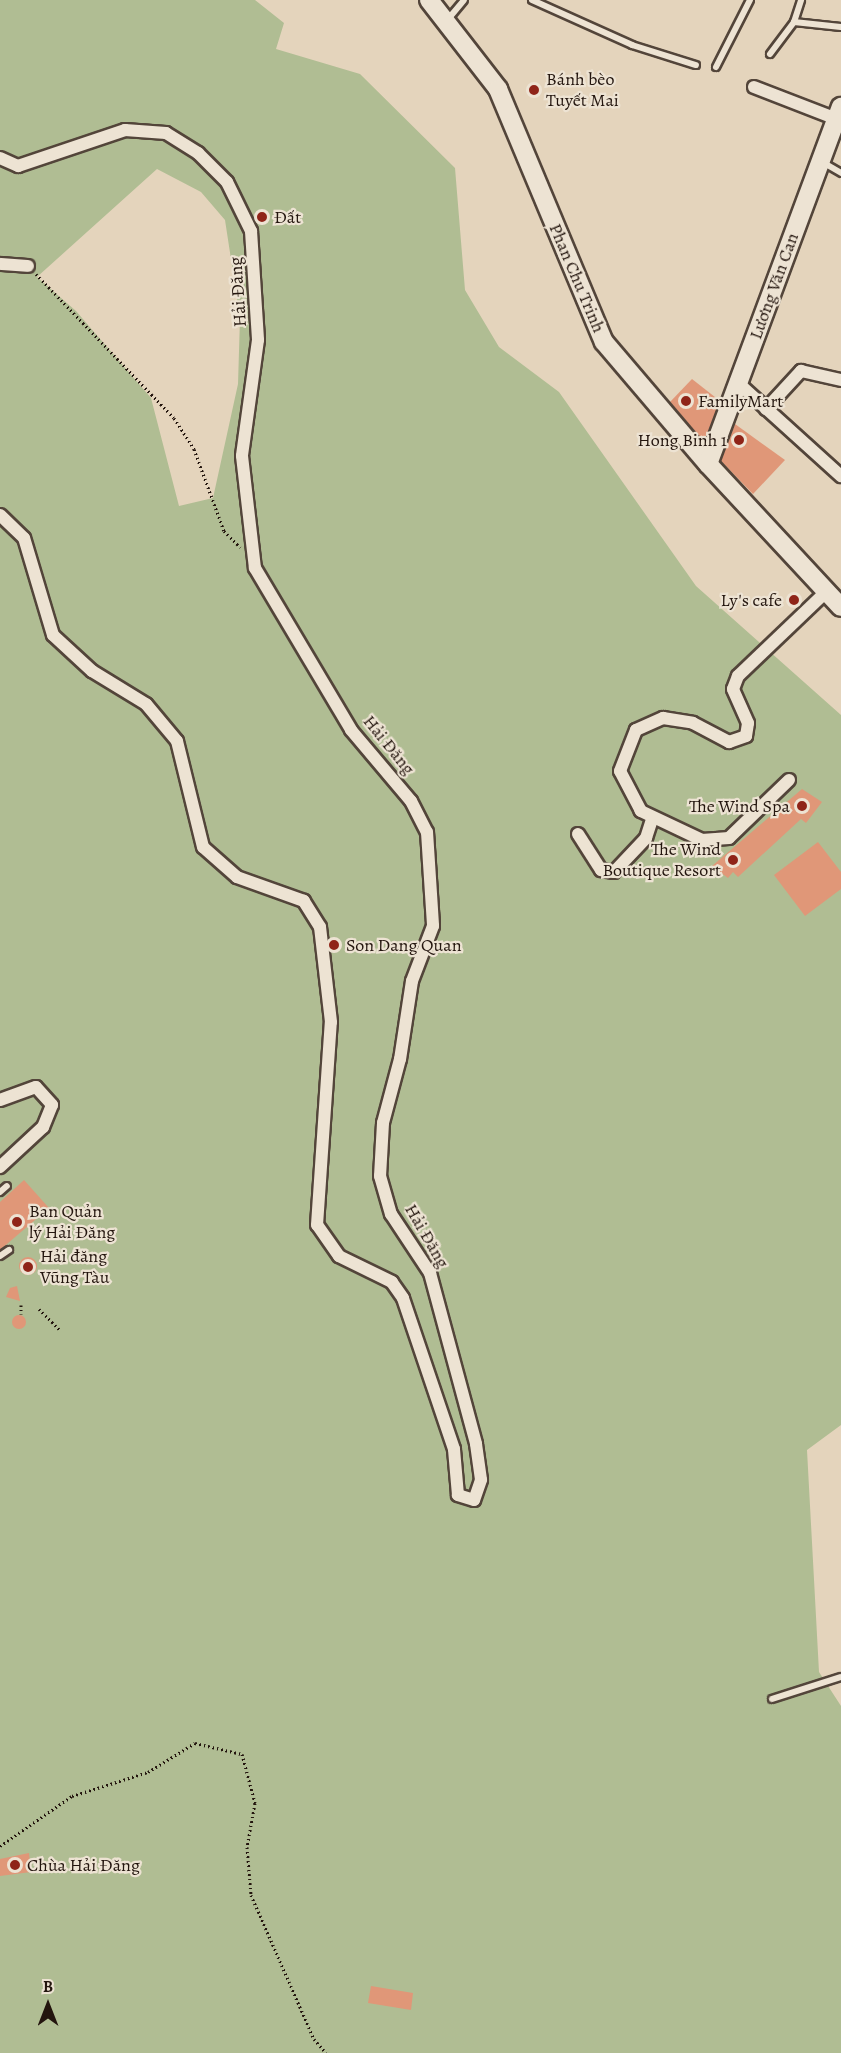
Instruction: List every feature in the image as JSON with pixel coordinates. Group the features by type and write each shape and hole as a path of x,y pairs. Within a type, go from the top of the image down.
{"main road":[{"name":"Phan Chu Trinh","path":"429,0 448,18 498,89 604,342 708,464 841,607"},
{"name":"Lương Văn Can","path":"708,464 839,113"}],"street":[{"path":"754,87 839,113"},
{"name":"Hải Đăng","path":"0,158 18,166 109,134 155,130 198,153 237,196 251,231 258,314 242,456 251,550 262,583 351,730 411,801 427,832 433,926 412,981 400,1059 383,1123 380,1176 391,1214 430,1273 476,1444 481,1480 474,1500 458,1495 454,1449 403,1298 393,1282 339,1256 317,1225 332,1022 320,927 304,901 237,876 203,847 177,741 146,704 92,671 53,635 24,538 0,515"},
{"path":"0,264 28,266"},
{"path":"766,409 801,371 841,380"},
{"path":"738,384 841,476"},
{"path":"789,780 729,838 702,840 652,819 641,811 620,771 636,730 663,717 693,723 729,742 746,736 748,723 733,689 738,676 827,591"},
{"path":"578,834 600,870 614,872 646,838 652,819"},
{"path":"0,1100 36,1087 52,1105 43,1127 0,1167"}],"lane":[{"path":"448,18 464,0"},
{"path":"532,0 632,45 696,65"},
{"path":"716,67 750,0"},
{"path":"770,54 794,22 801,0"},
{"path":"794,22 841,27"},
{"path":"821,161 841,173"},
{"path":"0,1192 7,1186"},
{"path":"0,1256 9,1250"},
{"path":"772,1699 841,1677"}],"path":[{"path":"28,266 174,418 194,449 224,531 251,550"},
{"path":"21,1305 21,1314"},
{"path":"39,1310 60,1330"},
{"path":"0,1846 72,1796 148,1772 195,1743 242,1754 255,1803 247,1847 251,1895 314,2039 326,2053"}],"green space":[{"path":"0,0 255,0 284,23 276,49 360,74 455,168 465,290 499,347 559,392 696,586 841,715 841,1425 807,1450 819,1672 841,1706 841,2053 0,2053","holes":["157,169 201,192 225,220 240,318 238,384 213,498 179,506 151,398 76,311 37,277"]}],"building":[{"path":"692,379 720,401 704,442 670,402"},
{"name":"Hong Binh 1","path":"735,424 785,460 753,494 721,461"},
{"path":"802,789 822,802 806,823 801,819 738,877 733,872 728,878 712,866"},
{"path":"818,842 841,872 841,889 805,916 774,875"},
{"name":"Ban Quản lý Hải Đăng","path":"24,1180 49,1208 0,1250 0,1202"},
{"path":"24,1257 32,1257 37,1262 35,1273 24,1275 19,1270 19,1262"},
{"path":"17,1286 20,1301 6,1297 10,1288"},
{"path":"19,1315 24,1317 26,1322 24,1327 19,1329 14,1327 12,1322 14,1317"},
{"name":"Chùa Hải Đăng","path":"29,1853 31,1872 0,1876 0,1859"},
{"path":"371,1986 413,1993 411,2010 368,2003"}],"place":[{"name":"Bánh bèo Tuyết Mai","path":"534,90"},
{"name":"Đất","path":"262,217"},
{"name":"FamilyMart","path":"686,401"},
{"name":"Hong Binh 1","path":"739,440"},
{"name":"Ly's cafe","path":"794,600"},
{"name":"The Wind Spa","path":"802,806"},
{"name":"The Wind Boutique Resort","path":"733,860"},
{"name":"Son Dang Quan","path":"334,945"},
{"name":"Ban Quản lý Hải Đăng","path":"17,1222"},
{"name":"Hải đăng Vũng Tàu","path":"28,1267"},
{"name":"Chùa Hải Đăng","path":"15,1865"}]}
